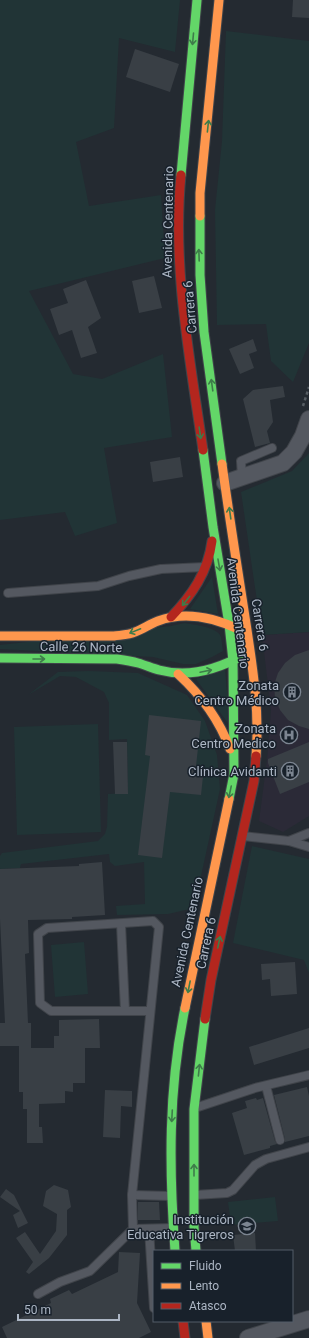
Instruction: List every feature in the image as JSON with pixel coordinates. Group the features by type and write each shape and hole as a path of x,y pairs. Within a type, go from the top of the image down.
{"main road":[{"name":"Avenida Centenario","path":"175,1250 171,1196 170,1146 172,1096 179,1036 234,774 233,661 230,624 213,527 180,282 179,195 197,0"},
{"name":"Carrera 6","path":"196,1250 194,1227 194,1109 201,1046 211,980 254,781 257,743 256,700 250,650 204,332 199,242 200,193 219,0"},
{"path":"171,617 186,602 198,585 206,567 212,547 213,527"},
{"name":"Calle 26 Norte","path":"0,636 114,636 132,633 159,620 171,617 191,616 211,618 230,624 248,635"},
{"name":"Calle 26 Norte","path":"0,658 117,659 135,662 161,671 178,674 197,673 215,669 233,661 250,650"},
{"path":"178,674 206,702 217,718 226,736 234,774"},
{"path":"183,1322 185,1338"},
{"path":"206,1322 208,1338"}],"street":[{"path":"225,483 283,463 294,452 300,442 309,419"},
{"path":"171,1196 194,1195"},
{"path":"248,1338 309,1319"}],"lane":[{"path":"242,477 241,461 272,448"},
{"path":"8,593 98,586 161,568 206,567"},
{"path":"289,841 309,833"},
{"path":"242,836 289,841 309,847"},
{"path":"133,1229 132,1195 159,927 152,921 47,928 38,934 40,1003 51,1011 150,1011"},
{"path":"121,924 125,1011"},
{"path":"194,1109 266,1086 309,1075"},
{"path":"266,1086 280,1140"},
{"path":"194,1195 227,1193 233,1190 254,1165 266,1159 309,1147"},
{"path":"132,1195 171,1196"},
{"path":"38,1294 60,1282 90,1271 133,1229 173,1228"},
{"path":"148,1229 153,1295"}],"shaded area":[{"path":"0,0 180,0 175,52 119,38 114,128 76,142 89,206 161,195 165,258 29,291 73,374 102,379 163,354 172,437 104,448 117,523 75,536 65,512 0,520"},
{"path":"226,31 309,41 309,343 293,382 271,361 266,324 217,325 215,210 222,141"},
{"path":"309,453 309,632 262,635 241,492 292,471"},
{"path":"212,577 218,614 190,609"},
{"path":"185,623 206,627 216,631 221,637 223,651 196,664 183,664 153,657 0,649 0,645 171,626"},
{"name":"Zonata Centro Medico","path":"309,632 309,816 283,832 259,821 267,760 271,710 262,635"},
{"path":"225,669 230,726 196,679"},
{"path":"89,671 138,673 187,695 205,721 217,755 220,789 194,908 168,914 117,915 116,906 145,904 144,862 115,866 110,862 109,854 21,864 20,868 0,869 0,856 2,853 98,841 105,834 107,827 108,794 128,793 127,739 109,740 109,703 104,692 76,677 60,676 28,695 58,672"},
{"path":"98,724 101,832 17,835 14,727"},
{"path":"252,846 309,859 309,973 304,960 233,943"},
{"path":"84,942 88,994 55,997 51,945"},
{"path":"275,1197 278,1221 231,1225 228,1202"}],"building":[{"path":"293,0 309,0 309,18 292,17"},
{"path":"135,49 179,64 170,92 126,77"},
{"path":"154,276 162,308 139,313 132,281"},
{"path":"86,280 101,318 88,327 97,353 81,358 72,330 59,335 50,309 68,303 63,289"},
{"path":"253,339 257,351 249,354 254,368 240,374 229,349"},
{"path":"283,386 285,397 270,400 273,422 267,431 270,443 255,447 243,399 253,390"},
{"path":"180,457 183,477 153,482 150,462"},
{"name":"Zonata Centro Médico","path":"309,650 309,729 288,720 280,710 275,698 274,685 278,673 285,663 295,655"},
{"path":"149,715 201,721 196,766 204,767 201,795 170,792 162,858 138,855 150,756 145,755"},
{"path":"113,742 127,742 128,794 115,794"},
{"name":"Clínica Avidanti","path":"309,742 309,782 280,794 268,763 268,759"},
{"path":"102,862 105,915 72,917 72,919 28,920 29,953 25,954 28,1023 31,1023 31,1048 54,1048 54,1036 59,1036 59,1020 99,1019 100,1048 85,1048 85,1083 73,1083 73,1092 65,1091 65,1103 39,1104 39,1127 42,1127 43,1143 27,1143 27,1109 23,1109 23,1092 19,1092 19,1046 0,1046 0,1023 5,1023 0,919 0,869 79,866 79,864"},
{"path":"295,962 297,994 271,996 270,979 262,980 261,964"},
{"path":"309,1028 309,1048 254,1065 249,1047"},
{"path":"307,1087 309,1096 309,1136 285,1142 274,1095"},
{"path":"105,1090 132,1091 132,1107 121,1106 120,1138 103,1137"},
{"path":"256,1098 257,1100 263,1098 277,1144 270,1146 270,1148 244,1155 232,1113 247,1108 245,1101"},
{"path":"54,1185 68,1190 71,1207 67,1210 67,1235 49,1258 29,1274 26,1272 33,1262 16,1238 25,1232 40,1254 56,1231 57,1214 43,1206 46,1191"},
{"path":"6,1189 14,1195 28,1223 18,1228 13,1215 20,1211 0,1197"},
{"path":"138,1202 159,1202 160,1220 138,1220"},
{"path":"255,1233 256,1250 235,1250 233,1235"},
{"path":"119,1252 140,1253 137,1303 151,1332 139,1338 7,1338 2,1327 51,1303 50,1299 69,1290 72,1294 118,1272"}],"traffic: fast":[{"path":"181,175 197,0"},
{"path":"200,216 200,275 204,332 222,464"},
{"path":"203,450 213,527 229,624 233,661 234,774 229,799"},
{"path":"0,658 117,659 135,662 159,670 181,673 204,671 225,664 245,654"},
{"path":"175,1250 171,1129 175,1069 185,1008"},
{"path":"196,1250 194,1227 194,1109 205,1019"}],"traffic: slow":[{"path":"200,216 200,193 219,0"},
{"path":"222,464 253,669 257,721 256,756"},
{"path":"0,636 114,636 130,634 158,621 179,616 210,619 240,630"},
{"path":"178,674 209,708 221,728 230,749"},
{"path":"185,1008 229,799"},
{"path":"206,1322 208,1338"}],"traffic: jam":[{"path":"181,175 179,209 181,278 188,347 203,450"},
{"path":"171,617 186,600 203,573 212,541"},
{"path":"205,1019 211,980 254,781 256,756"},
{"path":"183,1322 185,1338"}],"place":[{"name":"Zonata Centro Médico","path":"292,692"},
{"name":"Zonata Centro Medico","path":"289,735"},
{"name":"Clínica Avidanti","path":"290,771"},
{"name":"Institución Educativa Tigreros","path":"247,1226"}]}
